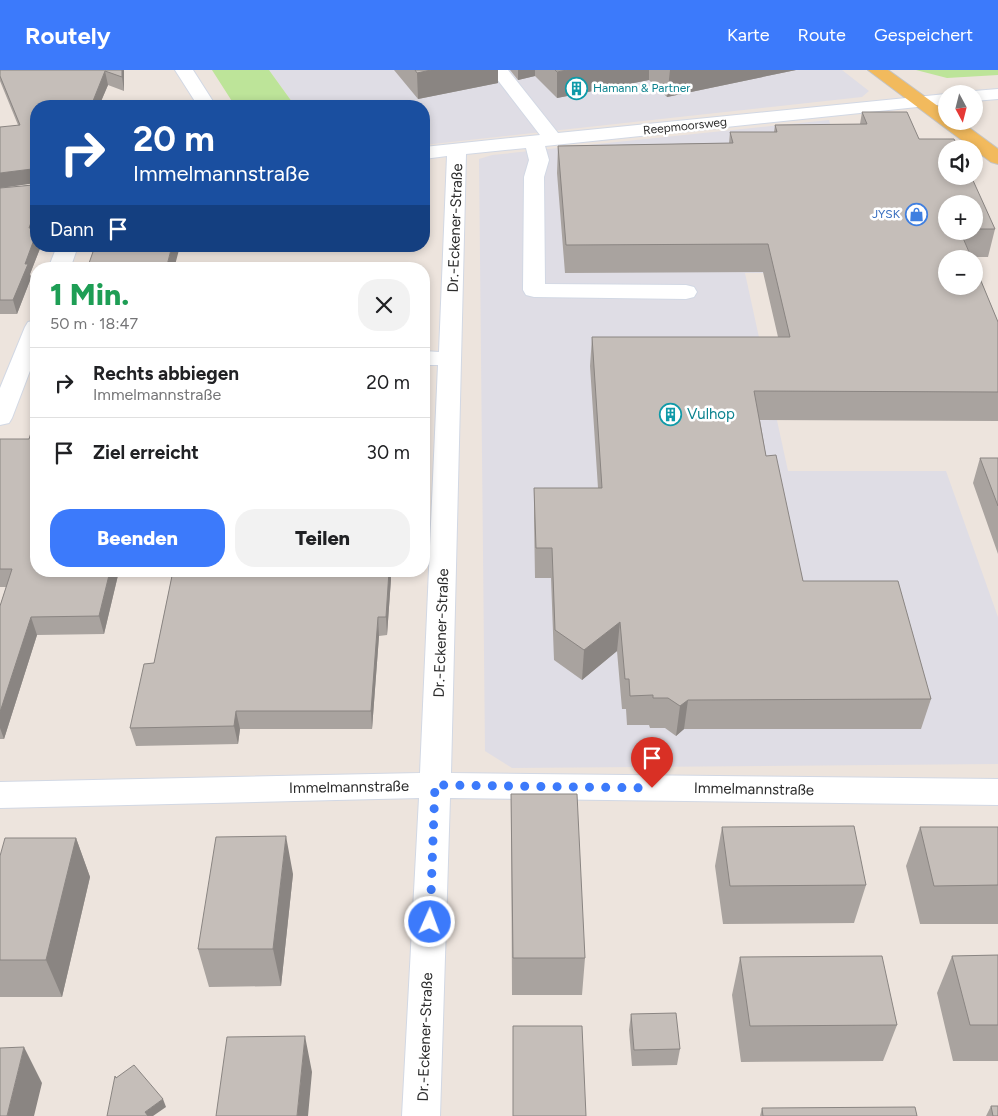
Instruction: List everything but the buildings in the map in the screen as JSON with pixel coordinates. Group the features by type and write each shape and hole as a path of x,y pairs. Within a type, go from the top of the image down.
{"main road":[{"path":"877,70 938,113"},
{"path":"960,130 998,158"}],"street":[{"path":"184,70 203,100"},
{"path":"499,70 543,140 539,160 546,166 534,177 534,290 686,292"},
{"path":"983,95 998,94"},
{"name":"Reepmoorsweg","path":"430,152 938,100"},
{"name":"Dr.-Eckener-Straße","path":"422,1116 435,785 433,566 450,359 457,149"},
{"path":"0,418 30,342"},
{"path":"430,358 450,359"},
{"name":"Immelmannstraße","path":"0,795 435,785 998,792"}],"shaded area":[{"path":"269,70 842,70 869,91 862,97 430,144 430,100 291,100"},
{"path":"829,120 873,273 745,273 788,471 946,471 998,617 998,764 512,768 485,751 479,159 492,155"}],"green space":[{"path":"212,70 269,70 291,100 231,100"},
{"path":"916,70 998,70 998,75 947,78"}],"place":[{"name":"Hamann & Partner","path":"577,88"},
{"name":"JYSK","path":"916,214"},
{"name":"Vulhop","path":"671,414"}],"route":[{"path":"430,922 435,785 652,788"}]}
